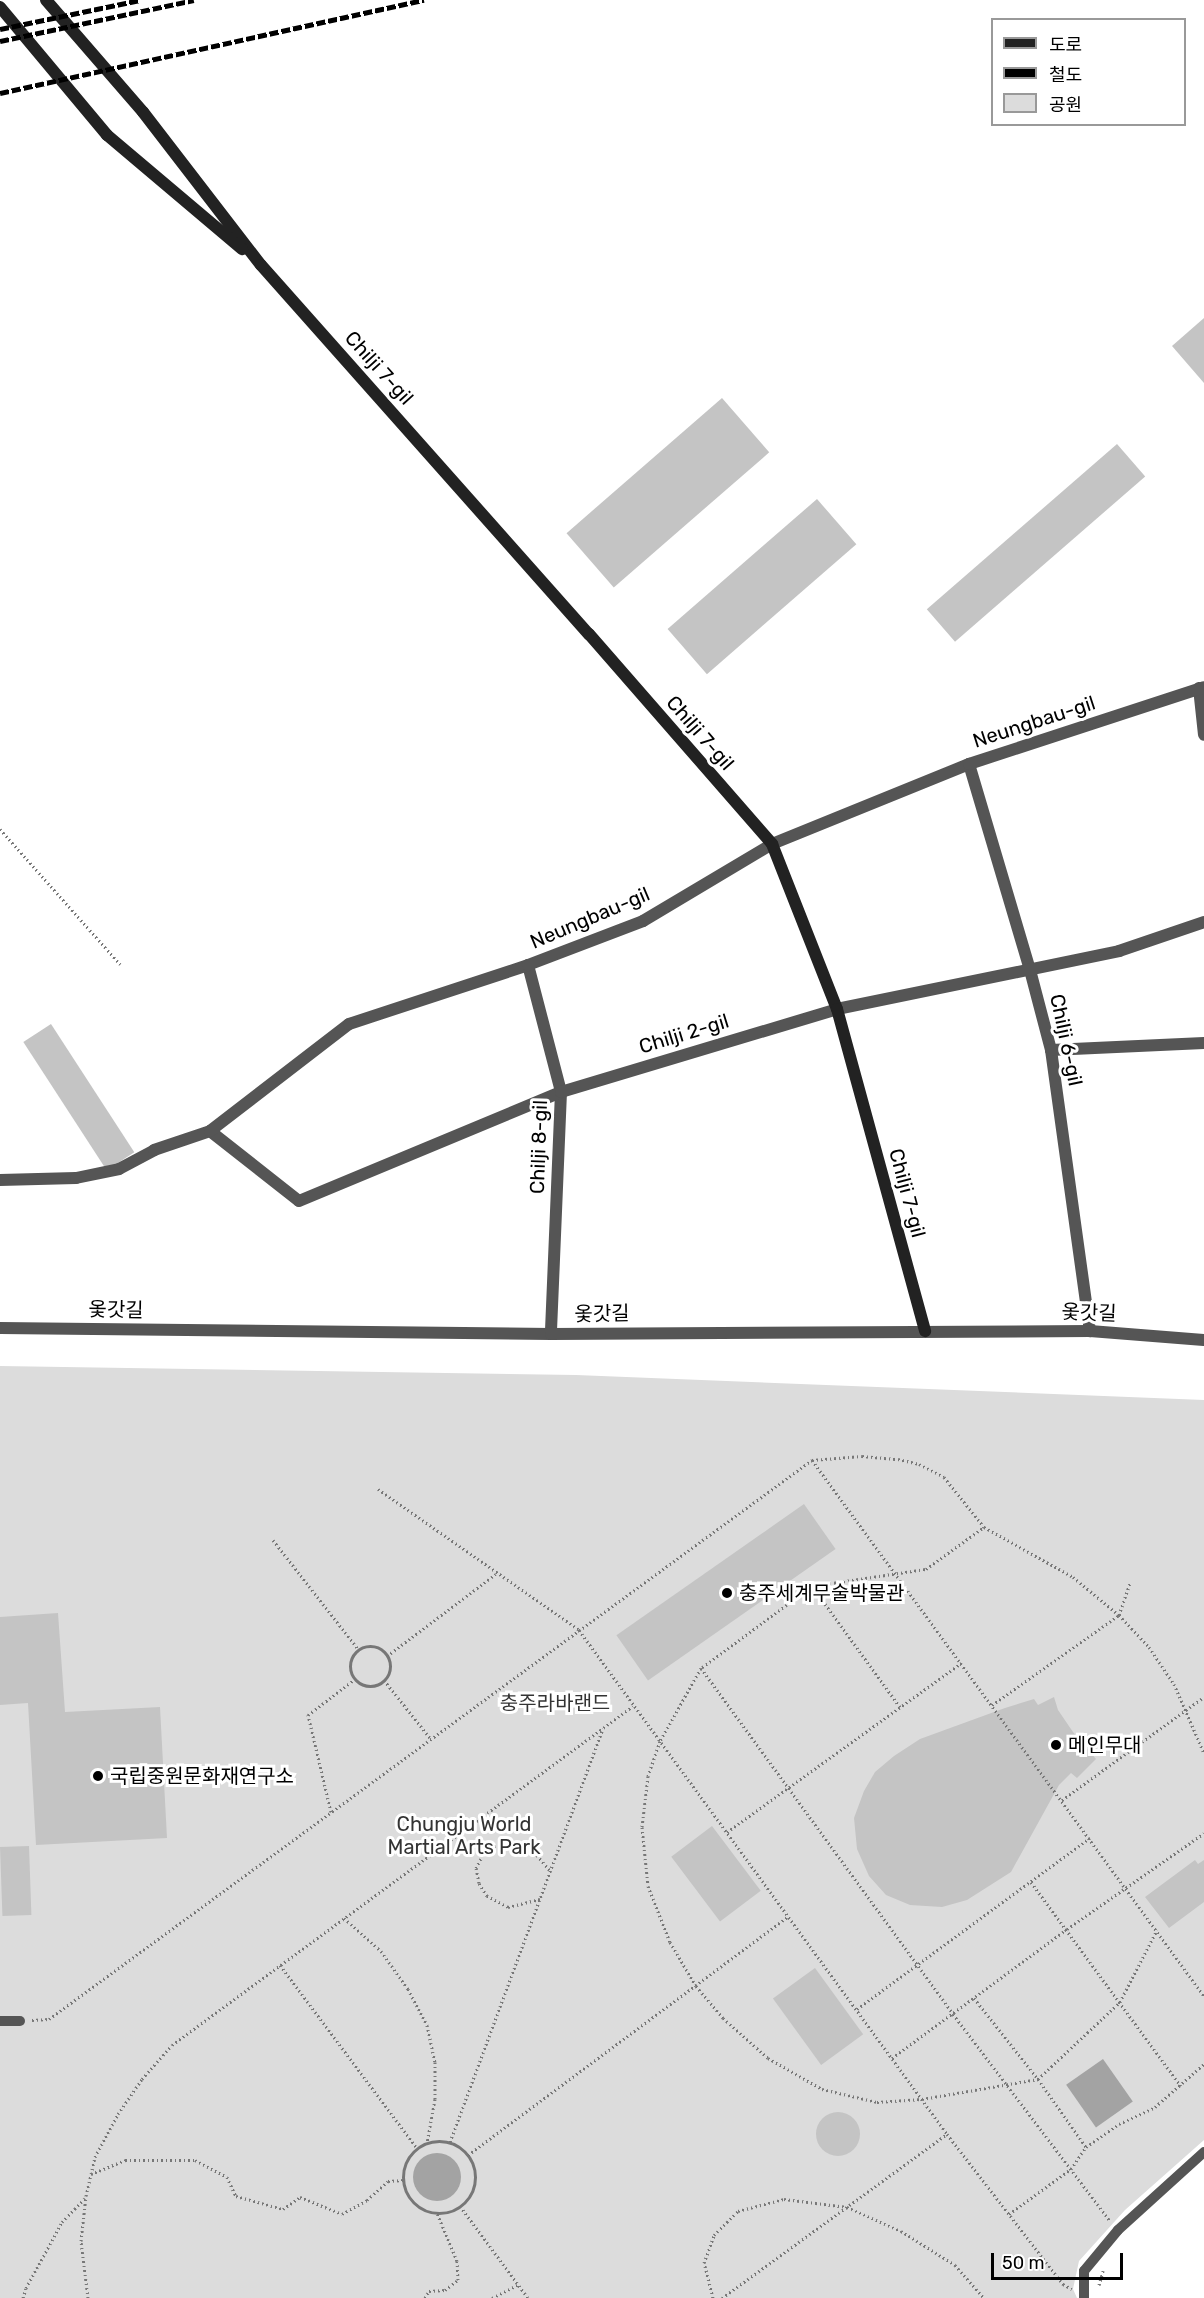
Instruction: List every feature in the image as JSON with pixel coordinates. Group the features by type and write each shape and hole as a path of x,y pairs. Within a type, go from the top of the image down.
{"street":[{"name":"Chilji 7-gil","path":"46,0 143,112 261,265 772,844 837,1009 925,1331"},
{"name":"Chilji 7-gil","path":"0,7 107,135 261,265"},
{"name":"Neungbau-gil","path":"0,1180 76,1178 119,1169 154,1150 210,1131 349,1024 528,965 642,921 772,844 969,764 1202,688"},
{"path":"1202,688 1204,735"},
{"name":"Chilji 6-gil","path":"969,764 1030,970 1051,1050 1090,1331"},
{"name":"Chilji 2-gil","path":"210,1131 299,1201 561,1092 837,1009 1119,951 1204,922"},
{"name":"Chilji 8-gil","path":"528,965 561,1092 550,1334"},
{"path":"1051,1050 1204,1043"},
{"name":"옻갓길","path":"0,1328 550,1334 1090,1331 1204,1340"}],"lane":[{"path":"0,2021 20,2021"},
{"path":"1083,2296 1084,2271 1118,2230 1204,2152"}],"path":[{"path":"0,829 120,964"},
{"path":"20,2021 50,2019 812,1460 862,1456 898,1459 919,1464 944,1477 984,1527 1073,1577 1119,1615 1149,1647 1174,1684 1204,1753"},
{"path":"812,1460 1126,1886 1204,1996"},
{"path":"378,1489 579,1630 947,2134 1063,2284 1083,2296"},
{"path":"984,1527 926,1569 813,1586 701,1668 660,1741 648,1776 642,1827 648,1886 670,1942 696,1986 723,2018 768,2058 822,2089 877,2102 922,2099 1038,2079 1120,2002 1156,1930"},
{"path":"273,1540 359,1650"},
{"path":"387,1656 497,1574"},
{"path":"992,1705 1119,1615 1130,1583"},
{"path":"813,1586 900,1707"},
{"path":"371,1647 383,1651 387,1656 390,1669 379,1684 366,1686 355,1679 351,1667 354,1654 359,1650 371,1647"},
{"path":"727,1832 961,1663"},
{"path":"701,1668 953,2014 1118,2230"},
{"path":"331,1812 308,1715 355,1679"},
{"path":"384,1680 431,1739"},
{"path":"1062,1800 1204,1697"},
{"path":"88,2298 81,2241 86,2196 95,2157 118,2114 142,2079 172,2045 633,1706"},
{"path":"450,2142 604,1727"},
{"path":"892,2058 1126,1886 1204,1833"},
{"path":"857,2009 1090,1838"},
{"path":"540,1899 508,1907 487,1896 479,1883 476,1868 486,1849 509,1839 531,1848 550,1871"},
{"path":"1031,1882 1181,2086"},
{"path":"468,2155 789,1916"},
{"path":"344,1918 381,1951 408,1989 427,2025 435,2062 435,2099 427,2143"},
{"path":"280,1965 417,2148"},
{"path":"974,1998 1038,2079 1086,2147"},
{"path":"1009,2214 1071,2169 1086,2147 1119,2124 1155,2107 1204,2064"},
{"path":"722,2298 947,2134"},
{"path":"450,2142 468,2155 475,2177 474,2188 460,2206 437,2213 425,2210 414,2202 407,2192 404,2180 409,2157 417,2148 427,2143 450,2142"},
{"path":"91,2174 125,2160 195,2160 228,2177 236,2196 283,2210 300,2197 342,2214 367,2200 387,2181 404,2180"},
{"path":"23,2298 26,2288 62,2222 86,2196"},
{"path":"713,2298 704,2264 714,2235 738,2211 784,2199 847,2207 901,2231 955,2265 984,2298"},
{"path":"460,2206 528,2298"},
{"path":"424,2298 429,2291 445,2290 458,2280 457,2261 437,2213"},
{"path":"492,2298 518,2285"}],"green space":[{"name":"Chungju World Martial Arts Park","path":"0,1366 576,1375 1204,1400 1204,2140 1125,2210 1079,2261 1073,2289 1077,2298 0,2298"}],"shaded area":[{"path":"1103,2059 1133,2102 1096,2127 1066,2085"},
{"path":"432,2153 442,2153 454,2160 461,2172 461,2182 454,2194 442,2201 432,2201 417,2190 413,2182 413,2172 424,2157"}],"building":[{"path":"1204,318 1204,383 1172,346"},
{"path":"722,398 769,452 614,587 567,533"},
{"path":"1117,444 1145,476 955,642 927,609"},
{"path":"817,499 856,544 707,674 668,629"},
{"path":"51,1024 134,1152 107,1170 23,1042"},
{"name":"충주세계무술박물관","path":"804,1504 836,1549 648,1680 616,1635"},
{"name":"국립중원문화재연구소","path":"58,1613 65,1712 160,1707 167,1838 36,1845 28,1703 0,1705 0,1617"},
{"path":"1054,1697 1058,1710 1096,1759 1077,1778 1071,1773 1059,1785 1011,1872 967,1900 942,1907 910,1905 886,1895 869,1876 857,1849 854,1818 864,1791 875,1772 920,1739 1005,1708 1034,1699 1038,1705"},
{"path":"712,1826 761,1891 720,1921 671,1857"},
{"path":"29,1846 31,1915 2,1916 0,1847"},
{"path":"1195,1860 1198,1864 1204,1860 1204,1902 1169,1928 1145,1897"},
{"path":"815,1968 863,2034 821,2065 773,1999"},
{"path":"838,2112 853,2119 860,2134 853,2149 838,2156 823,2149 816,2134 823,2119"}],"railway":[{"path":"0,29 140,0"},
{"path":"0,41 194,0"},
{"path":"0,93 424,0"}],"place":[{"name":"충주세계무술박물관","path":"727,1593"},
{"name":"메인무대","path":"1056,1745"},
{"name":"국립중원문화재연구소","path":"98,1776"}],"park label":[{"name":"충주라바랜드","path":"555,1703"}]}
